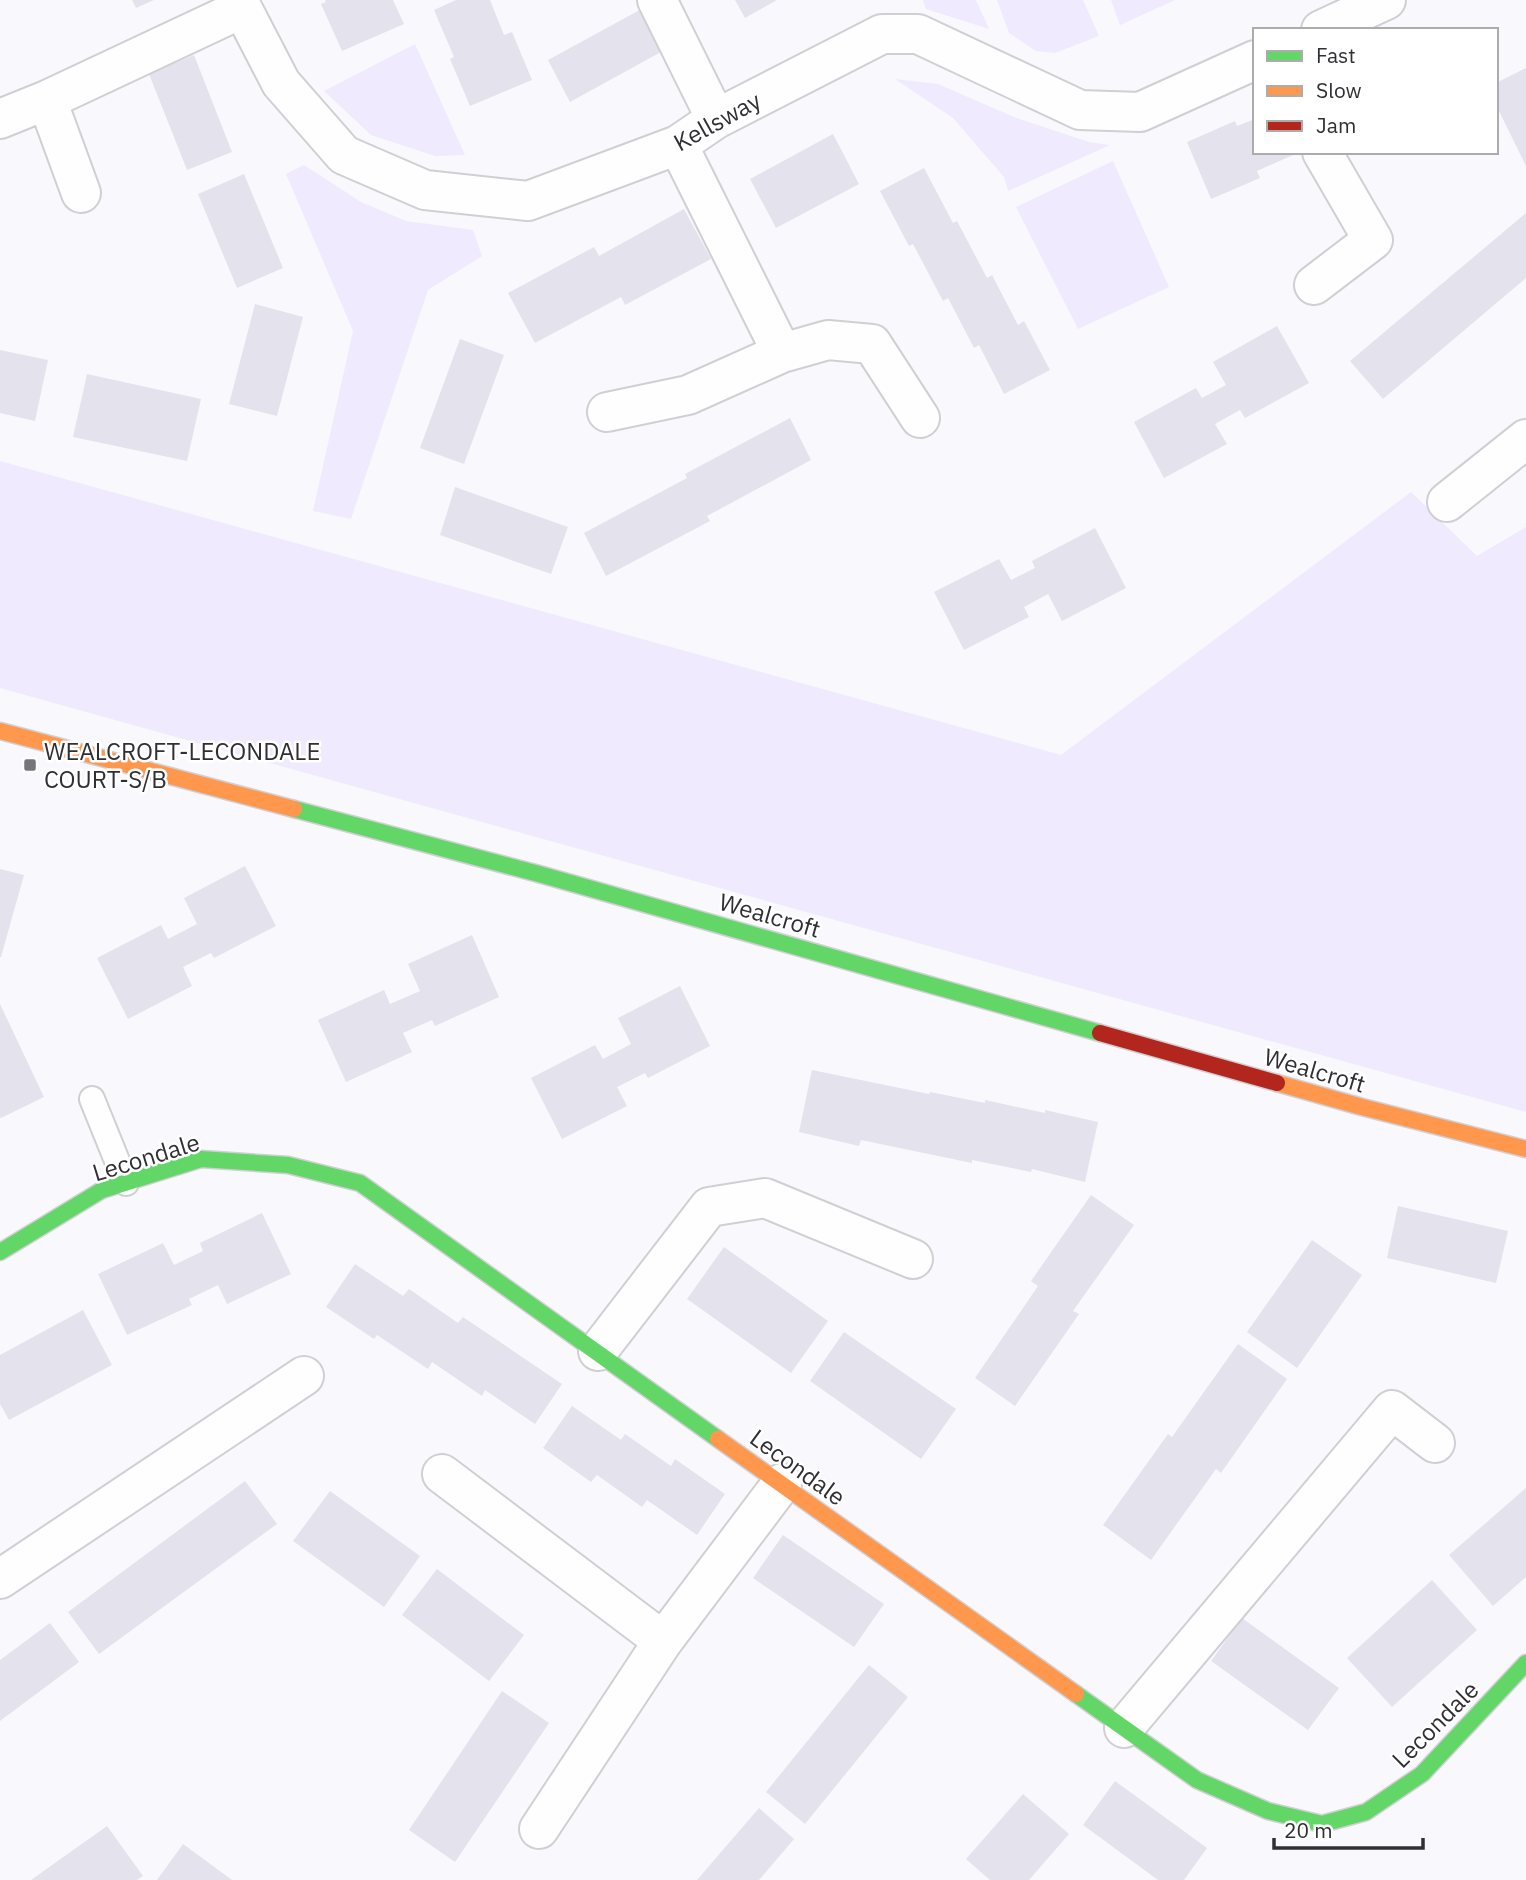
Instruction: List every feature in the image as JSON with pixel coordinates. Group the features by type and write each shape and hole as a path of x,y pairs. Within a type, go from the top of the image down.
{"street":[{"path":"657,0 716,119"},
{"path":"1325,28 1386,0"},
{"path":"0,119 47,100 239,4"},
{"name":"Kellsway","path":"239,4 281,83 344,155 425,190 528,201 678,145 716,119 882,34 918,34 1080,110 1140,112 1253,61"},
{"path":"47,100 81,193"},
{"path":"678,145 782,353"},
{"path":"1314,285 1373,240 1323,154"},
{"path":"607,412 688,396 782,353 828,340 872,344 920,418"},
{"path":"1447,502 1526,439"},
{"name":"Wealcroft","path":"0,731 539,874 1336,1100 1526,1149"},
{"name":"Lecondale","path":"0,1252 102,1190 201,1159 288,1165 360,1183 1197,1780 1269,1811 1322,1825 1366,1812 1422,1774 1526,1663"},
{"path":"598,1351 709,1207 765,1198 913,1259"},
{"path":"0,1578 304,1376"},
{"path":"1124,1728 1392,1409 1435,1443"},
{"path":"442,1474 663,1641"},
{"path":"538,1829 663,1641 782,1483"}],"lane":[{"path":"92,1099 126,1183"}],"shaded area":[{"path":"923,0 976,0 989,29 926,9"},
{"path":"997,0 1083,0 1099,36 1055,53 1036,51 1009,33"},
{"path":"1111,0 1175,0 1120,25"},
{"path":"415,44 465,155 435,156 371,135 324,91"},
{"path":"895,79 938,84 1014,117 1089,142 1110,145 1008,191 1004,177 953,118"},
{"path":"1113,161 1169,287 1078,329 1016,207"},
{"path":"304,165 361,202 406,221 473,230 482,256 428,290 351,519 313,511 353,331 286,174"},
{"path":"0,461 1061,755 1411,492 1477,556 1526,527 1526,1112 0,688"}],"building":[{"path":"132,0 154,0 136,8"},
{"path":"325,0 393,0 404,24 342,51 321,4 326,2"},
{"path":"456,0 490,0 504,35 512,32 532,80 470,106 450,59 454,57 434,10"},
{"path":"735,0 777,0 745,18"},
{"path":"647,6 670,47 570,102 548,60"},
{"path":"194,55 232,152 187,170 149,74"},
{"path":"1526,68 1526,166 1498,109 1498,82"},
{"path":"1253,120 1253,154 1295,154 1257,171 1260,178 1211,199 1187,142 1235,121 1237,126"},
{"path":"833,134 859,184 776,228 750,179"},
{"path":"924,168 953,223 957,221 987,278 992,275 1018,325 1024,321 1050,370 1004,394 979,345 974,348 948,298 943,301 913,244 909,246 880,191"},
{"path":"244,174 283,268 237,288 198,194"},
{"path":"684,209 711,259 625,305 621,297 535,343 508,293 594,247 599,256"},
{"path":"1526,213 1526,278 1383,399 1350,361"},
{"path":"255,304 303,317 277,416 229,404"},
{"path":"1277,326 1309,383 1245,418 1240,410 1215,424 1227,444 1164,478 1134,422 1196,388 1202,398 1226,385 1213,362"},
{"path":"460,339 504,355 464,464 420,448"},
{"path":"0,350 48,360 35,421 0,413"},
{"path":"87,374 201,399 187,461 73,437"},
{"path":"790,418 811,460 707,516 710,521 606,576 584,533 687,478 685,474"},
{"path":"455,487 568,527 551,574 440,535"},
{"path":"1095,528 1126,588 1062,621 1048,594 1024,607 1029,617 964,650 934,592 999,559 1011,580 1035,568 1032,561"},
{"path":"245,866 276,926 214,958 211,953 183,967 192,986 128,1019 97,958 161,925 168,939 197,924 184,898"},
{"path":"0,869 24,875 1,957 0,957"},
{"path":"472,935 499,997 435,1026 432,1020 403,1033 412,1052 346,1082 318,1020 384,990 390,1004 420,991 408,964"},
{"path":"680,986 710,1046 648,1078 645,1073 617,1087 627,1106 562,1139 531,1078 595,1045 603,1059 631,1044 618,1018"},
{"path":"0,1004 44,1097 1,1118 0,1117"},
{"path":"812,1070 929,1094 930,1092 985,1103 985,1100 1098,1122 1085,1182 1032,1169 1031,1172 972,1160 972,1163 861,1140 859,1146 799,1132"},
{"path":"1091,1195 1134,1225 1073,1311 1079,1314 1015,1406 975,1378 1038,1286 1031,1281"},
{"path":"1398,1206 1508,1231 1496,1283 1387,1258"},
{"path":"262,1213 291,1274 227,1304 218,1285 189,1299 192,1305 127,1335 98,1274 163,1243 174,1265 203,1251 200,1243"},
{"path":"1312,1240 1362,1275 1297,1368 1247,1332"},
{"path":"724,1247 828,1321 791,1373 687,1299"},
{"path":"355,1264 403,1296 409,1289 458,1323 463,1317 562,1384 535,1424 485,1390 482,1396 432,1362 428,1369 377,1335 374,1339 326,1307"},
{"path":"83,1310 112,1365 9,1420 0,1404 0,1355"},
{"path":"844,1332 956,1409 921,1459 810,1381"},
{"path":"1238,1344 1287,1379 1221,1473 1216,1469 1151,1560 1103,1525 1168,1434 1172,1437"},
{"path":"572,1406 621,1440 625,1434 671,1466 675,1459 725,1494 697,1535 647,1500 642,1507 597,1475 591,1482 543,1448"},
{"path":"245,1481 277,1524 99,1654 68,1612"},
{"path":"1526,1488 1526,1577 1493,1606 1449,1555"},
{"path":"330,1491 420,1556 384,1607 293,1541"},
{"path":"783,1535 884,1604 854,1647 753,1578"},
{"path":"437,1569 524,1635 489,1681 402,1615"},
{"path":"1432,1580 1477,1630 1392,1707 1347,1658"},
{"path":"1242,1618 1339,1688 1308,1730 1211,1661"},
{"path":"50,1623 79,1662 0,1721 0,1660"},
{"path":"869,1665 908,1697 805,1824 766,1792"},
{"path":"502,1691 549,1723 455,1862 409,1830"},
{"path":"1115,1781 1207,1848 1184,1880 1158,1880 1083,1825"},
{"path":"1023,1794 1069,1834 1029,1880 990,1880 966,1859"},
{"path":"759,1808 794,1839 759,1880 697,1880"},
{"path":"107,1826 143,1876 137,1880 31,1880"},
{"path":"183,1844 232,1880 157,1880"}],"traffic: fast":[{"path":"294,809 539,874 1100,1033"},
{"path":"0,1252 102,1190 201,1159 288,1165 360,1183 718,1439"},
{"path":"1076,1694 1197,1780 1268,1811 1322,1824 1366,1812 1422,1774 1526,1663"}],"traffic: slow":[{"path":"0,731 294,809"},
{"path":"1277,1083 1526,1149"},
{"path":"718,1439 1076,1694"}],"traffic: jam":[{"path":"1100,1033 1277,1083"}],"place":[{"name":"WEALCROFT-LECONDALE COURT-S/B","path":"30,765"}]}
